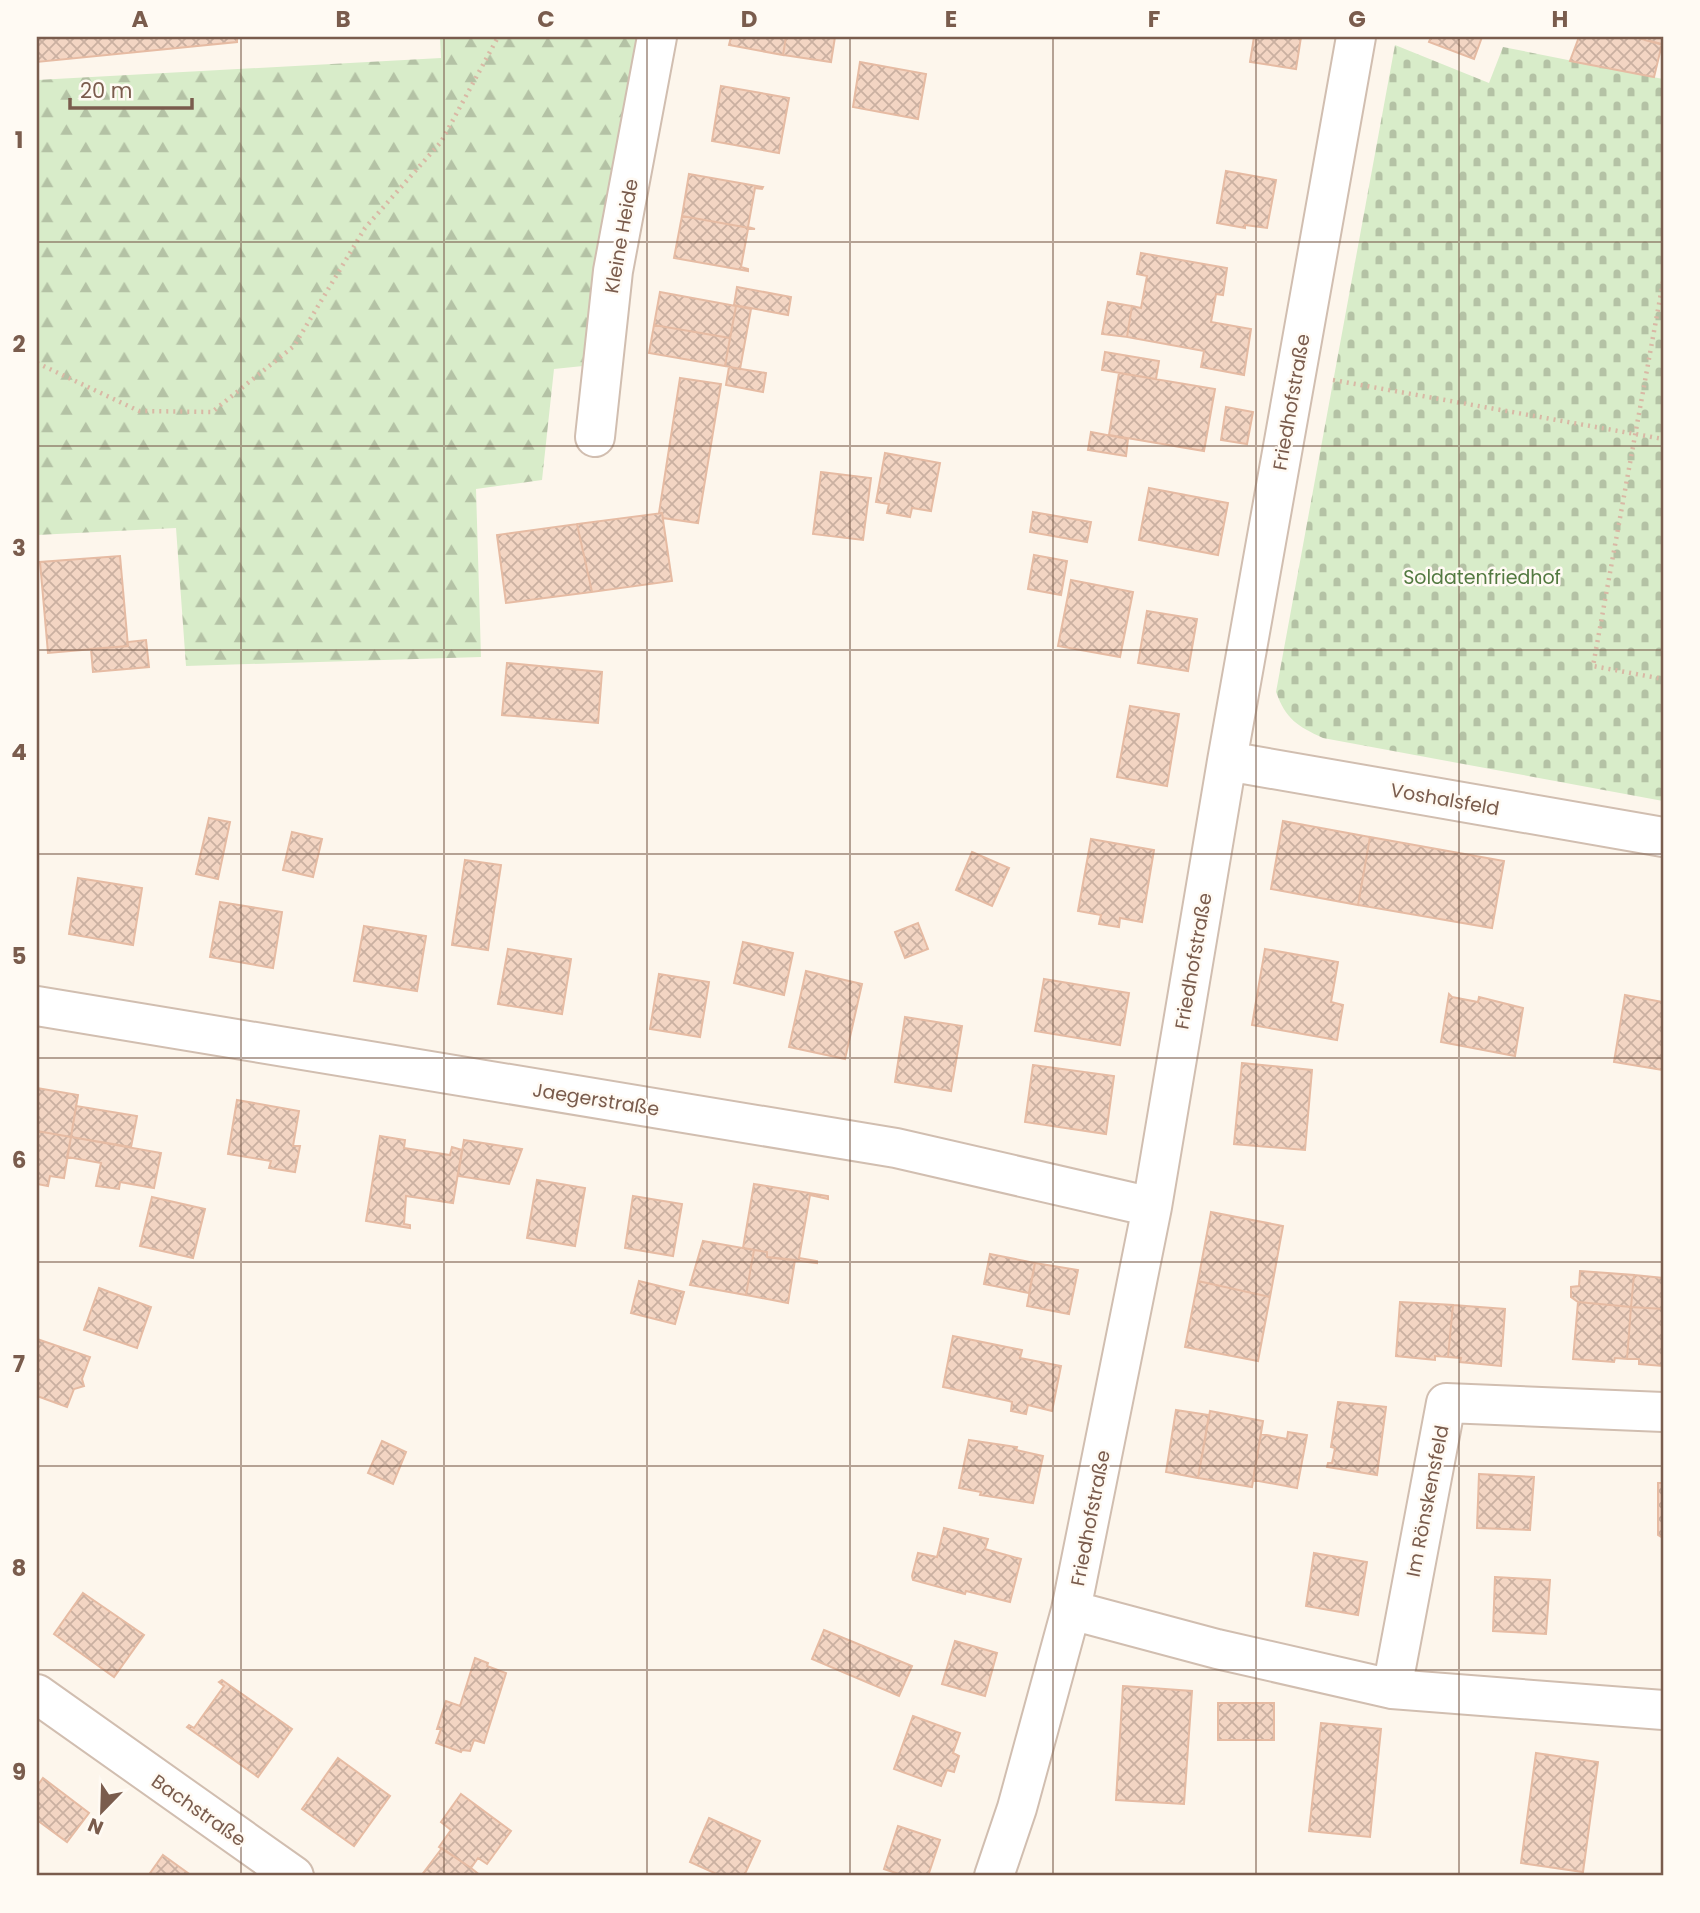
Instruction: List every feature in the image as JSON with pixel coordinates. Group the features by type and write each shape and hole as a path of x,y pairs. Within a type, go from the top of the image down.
{"street":[{"name":"Kleine Heide","path":"595,437 612,271 657,37"},
{"name":"Friedhofstraße","path":"994,1876 1017,1808 1071,1611 1152,1207 1227,761 1356,37"},
{"name":"Voshalsfeld","path":"1227,761 1663,837"},
{"name":"Jaegerstraße","path":"37,1006 896,1148 1152,1207"},
{"name":"Im Rönskensfeld","path":"1392,1689 1446,1403 1663,1412"},
{"path":"1071,1611 1217,1649 1392,1689 1663,1710"},
{"name":"Bachstraße","path":"37,1694 293,1876"}],"path":[{"path":"37,363 139,411 212,412 294,346 365,228 442,142 498,37"},
{"path":"1663,282 1592,666 1663,679"},
{"path":"1296,374 1663,439"}],"green space":[{"path":"440,37 638,37 627,86 583,366 554,369 542,480 476,489 481,657 186,666 176,528 37,535 37,80 441,58"},
{"name":"Soldatenfriedhof","path":"1395,45 1489,83 1503,47 1663,79 1663,801 1323,738 1294,721 1284,709 1276,692"}],"building":[{"path":"37,37 237,37 237,42 37,62"},
{"path":"731,37 786,37 783,55 729,45"},
{"path":"786,37 835,37 831,62 783,55"},
{"path":"1254,37 1301,37 1296,69 1250,62"},
{"path":"1431,37 1482,37 1474,59 1429,42"},
{"path":"1579,37 1634,37 1662,44 1654,77 1570,61"},
{"path":"1646,37 1663,37 1663,45 1645,40"},
{"path":"860,62 926,74 918,119 853,107"},
{"path":"721,86 789,98 779,153 712,141"},
{"path":"1226,171 1276,180 1267,228 1245,225 1245,228 1217,223"},
{"path":"689,174 763,187 755,188 748,227 755,229 682,216"},
{"path":"682,216 755,229 748,229 741,267 748,271 674,258"},
{"path":"1141,253 1227,268 1223,295 1216,294 1211,322 1251,329 1244,375 1201,367 1204,351 1127,337 1132,306 1141,308 1147,276 1137,274"},
{"path":"737,287 791,297 788,315 734,305"},
{"path":"660,292 736,306 730,338 654,325"},
{"path":"1108,302 1132,306 1127,337 1102,334"},
{"path":"736,306 751,309 740,369 725,366"},
{"path":"654,325 730,338 725,366 649,353"},
{"path":"1105,352 1159,361 1156,379 1102,370"},
{"path":"729,367 766,373 763,392 726,385"},
{"path":"1119,373 1215,389 1204,451 1109,435"},
{"path":"680,378 721,384 698,523 663,518 662,513 659,513"},
{"path":"1226,407 1253,412 1247,444 1221,440"},
{"path":"1091,432 1128,439 1126,456 1088,450"},
{"path":"885,453 940,463 931,511 912,508 910,517 887,513 889,504 876,502"},
{"path":"821,472 871,478 863,540 813,534"},
{"path":"1149,488 1228,503 1218,555 1139,540"},
{"path":"1033,512 1091,522 1087,542 1030,532"},
{"path":"662,513 672,581 592,592 577,524"},
{"path":"577,524 592,592 506,603 497,535"},
{"path":"1034,555 1067,561 1061,595 1028,589"},
{"path":"120,556 128,646 48,653 40,562"},
{"path":"1071,580 1133,592 1120,657 1058,646"},
{"path":"1147,611 1197,619 1188,671 1138,663"},
{"path":"146,640 149,667 93,672 91,649 128,646 127,642"},
{"path":"507,663 602,672 598,723 502,715"},
{"path":"1130,706 1179,714 1167,786 1117,777"},
{"path":"209,818 230,822 218,879 196,874"},
{"path":"1283,821 1370,837 1358,905 1271,889"},
{"path":"292,832 322,839 313,877 283,870"},
{"path":"1370,837 1504,861 1492,928 1358,905"},
{"path":"1091,839 1154,850 1142,922 1120,918 1119,927 1099,924 1101,915 1078,911"},
{"path":"972,852 1009,868 992,906 956,890"},
{"path":"465,860 501,865 488,950 452,945"},
{"path":"78,878 142,888 133,945 69,934"},
{"path":"220,902 282,912 273,968 210,957"},
{"path":"918,923 928,949 905,958 895,932"},
{"path":"364,926 426,936 417,991 354,981"},
{"path":"743,942 793,953 784,995 734,983"},
{"path":"508,949 571,959 562,1014 498,1004"},
{"path":"1265,949 1338,962 1331,1002 1343,1005 1337,1040 1252,1025"},
{"path":"806,971 862,984 845,1059 789,1047"},
{"path":"659,974 709,982 700,1037 650,1029"},
{"path":"1044,979 1129,993 1120,1045 1035,1031"},
{"path":"1449,994 1478,1002 1479,997 1523,1008 1515,1056 1441,1042"},
{"path":"1625,995 1663,1002 1663,1070 1614,1062"},
{"path":"905,1017 962,1026 951,1091 895,1082"},
{"path":"1242,1063 1312,1070 1305,1150 1234,1144"},
{"path":"1033,1065 1114,1076 1106,1134 1025,1122"},
{"path":"37,1088 78,1095 71,1137 37,1131"},
{"path":"237,1100 299,1111 293,1146 300,1146 295,1172 269,1168 271,1161 228,1154"},
{"path":"76,1106 137,1116 131,1147 71,1137"},
{"path":"37,1131 71,1137 64,1178 50,1176 48,1186 37,1184"},
{"path":"380,1136 405,1140 404,1148 450,1155 452,1147 462,1150 453,1203 406,1196 404,1224 410,1225 410,1228 366,1221"},
{"path":"71,1137 161,1153 154,1188 120,1182 119,1189 96,1186 101,1163 67,1157"},
{"path":"464,1140 522,1149 509,1184 458,1176"},
{"path":"537,1180 585,1188 575,1246 527,1238"},
{"path":"754,1184 828,1196 828,1199 810,1195 799,1258 817,1263 767,1257 767,1252 743,1248"},
{"path":"633,1196 682,1204 673,1256 625,1248"},
{"path":"152,1197 205,1209 193,1258 140,1246"},
{"path":"1211,1212 1283,1226 1270,1297 1198,1281"},
{"path":"703,1241 754,1250 746,1295 690,1285"},
{"path":"754,1250 767,1252 767,1257 795,1260 788,1303 746,1295"},
{"path":"990,1254 1035,1263 1029,1293 984,1284"},
{"path":"1035,1263 1078,1270 1069,1314 1027,1306"},
{"path":"1580,1271 1634,1275 1631,1307 1578,1302 1571,1297 1571,1287 1579,1286"},
{"path":"1634,1275 1663,1278 1663,1309 1631,1307"},
{"path":"639,1281 684,1292 675,1324 631,1313"},
{"path":"1198,1281 1270,1297 1258,1361 1185,1347"},
{"path":"99,1288 151,1307 137,1348 84,1330"},
{"path":"1400,1302 1453,1305 1448,1357 1435,1356 1435,1360 1396,1356"},
{"path":"1578,1302 1631,1307 1627,1359 1615,1358 1614,1362 1573,1359"},
{"path":"1453,1305 1505,1309 1501,1366 1460,1362 1461,1358 1448,1357"},
{"path":"1631,1307 1663,1309 1663,1366 1639,1364 1639,1359 1627,1359"},
{"path":"953,1336 1022,1350 1020,1358 1061,1366 1052,1411 1028,1405 1026,1414 1011,1411 1012,1402 943,1387"},
{"path":"37,1339 90,1357 82,1379 84,1386 74,1389 67,1407 37,1396"},
{"path":"1338,1402 1386,1407 1377,1475 1327,1467 1328,1463 1332,1463 1335,1448 1331,1447"},
{"path":"1176,1410 1209,1415 1198,1478 1166,1472"},
{"path":"1210,1411 1263,1421 1252,1487 1198,1478"},
{"path":"1288,1432 1307,1435 1297,1488 1253,1480 1261,1434 1287,1439"},
{"path":"969,1440 1017,1447 1016,1450 1043,1456 1033,1503 980,1495 981,1492 959,1488"},
{"path":"382,1441 406,1452 393,1484 368,1473"},
{"path":"1479,1474 1534,1477 1530,1530 1477,1528"},
{"path":"1658,1483 1663,1483 1663,1538 1658,1535"},
{"path":"944,1528 988,1539 985,1549 1021,1559 1010,1602 966,1591 965,1594 913,1580 918,1553 937,1557"},
{"path":"1314,1553 1367,1562 1358,1615 1306,1606"},
{"path":"1495,1577 1550,1580 1546,1634 1493,1631"},
{"path":"83,1593 144,1635 114,1677 54,1634"},
{"path":"824,1630 912,1666 899,1696 812,1659"},
{"path":"955,1641 997,1653 985,1696 942,1684"},
{"path":"475,1658 506,1673 484,1743 474,1740 470,1751 461,1752 436,1743 441,1729 437,1729 446,1701 460,1706"},
{"path":"222,1680 292,1729 258,1777 187,1727 189,1725 194,1728 224,1686 219,1682"},
{"path":"1123,1686 1192,1691 1184,1804 1116,1800"},
{"path":"1218,1703 1274,1703 1274,1740 1218,1740"},
{"path":"913,1716 960,1733 953,1753 959,1756 954,1772 947,1770 941,1786 894,1769"},
{"path":"1321,1723 1381,1729 1370,1837 1309,1831"},
{"path":"1536,1753 1598,1762 1583,1872 1521,1863"},
{"path":"338,1758 390,1796 354,1846 302,1809"},
{"path":"43,1778 89,1813 67,1842 37,1820 37,1786"},
{"path":"461,1794 511,1831 487,1864 478,1858 471,1868 439,1847 451,1830 441,1822"},
{"path":"709,1818 760,1841 744,1876 721,1876 690,1862"},
{"path":"898,1826 940,1840 928,1876 905,1876 884,1869"},
{"path":"442,1848 471,1868 481,1876 421,1876"},
{"path":"163,1855 192,1876 148,1876"}]}
